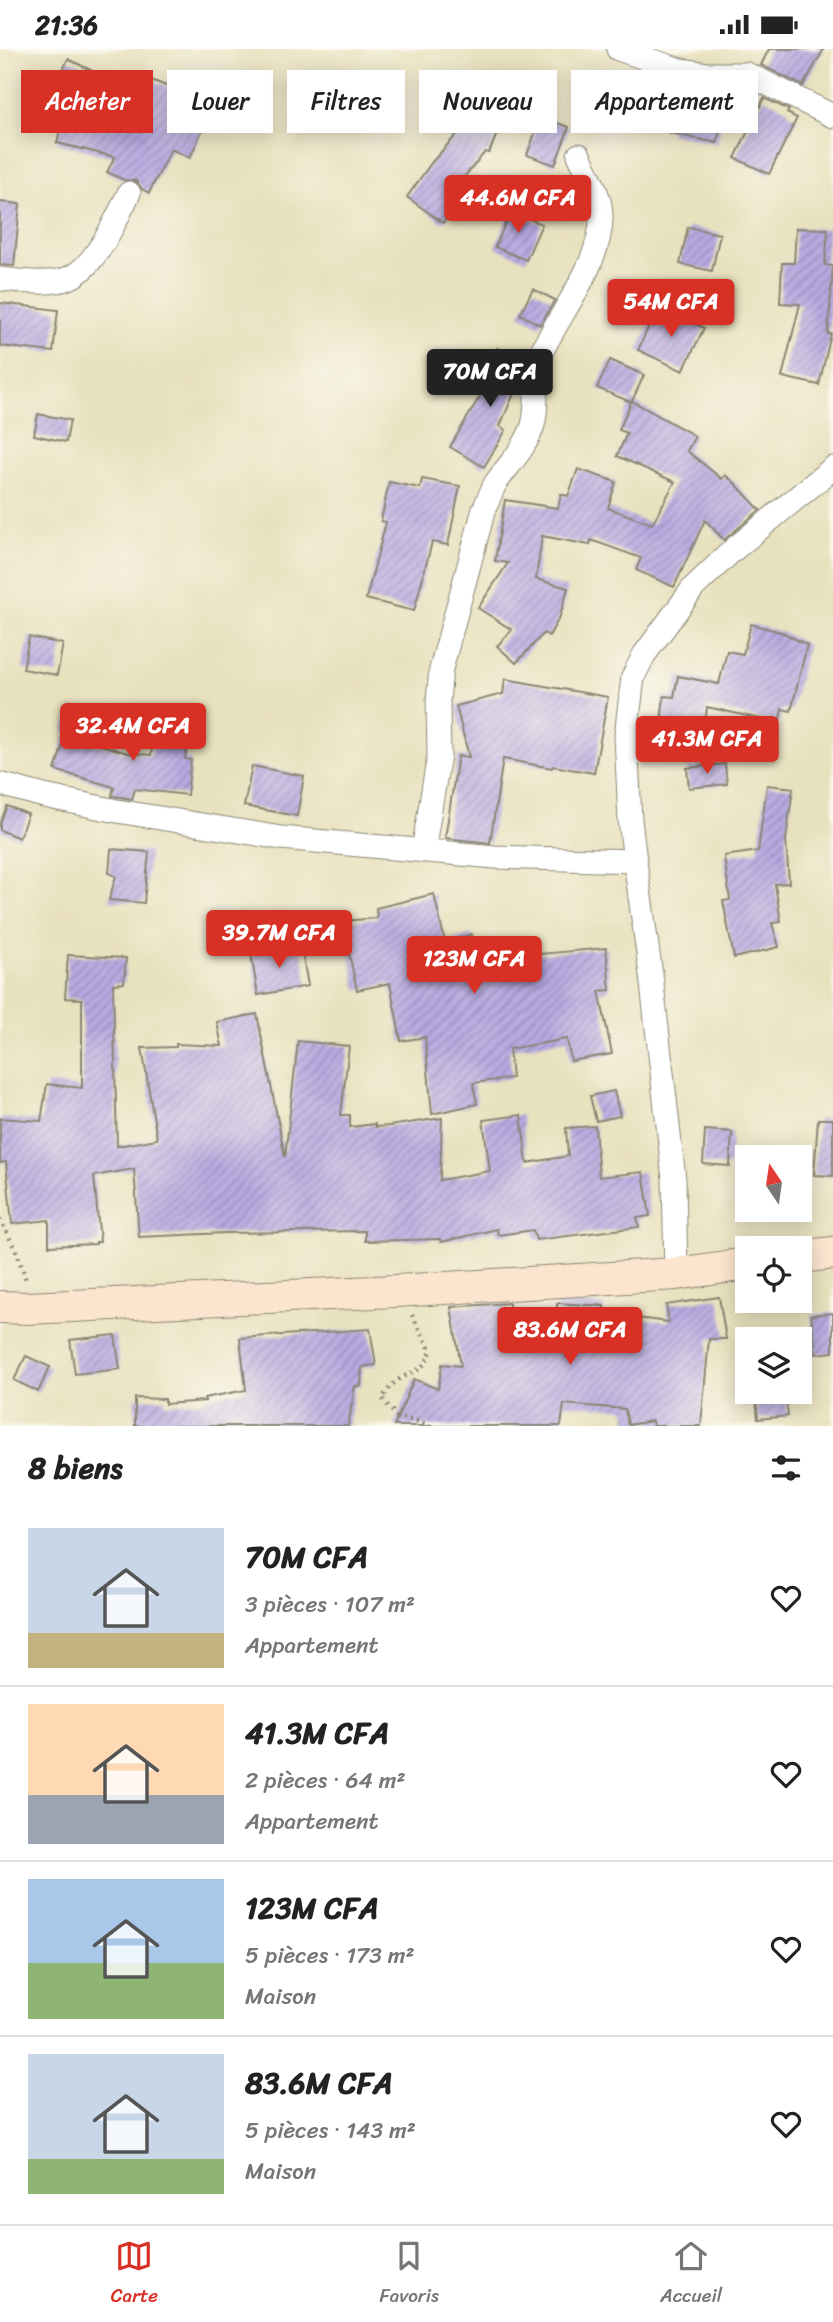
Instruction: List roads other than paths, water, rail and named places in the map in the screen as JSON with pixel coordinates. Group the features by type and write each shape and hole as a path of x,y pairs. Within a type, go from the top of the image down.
{"main road":[{"path":"812,1255 833,1252"},
{"path":"14,1307 396,1291 676,1274 735,1266"}],"street":[{"path":"618,49 677,69 708,74 747,74 813,109 833,116"},
{"path":"423,851 439,755 438,701 441,669 484,509 494,487 520,451 533,425 537,403 534,373 540,355 594,254 601,232 600,204 579,155"},
{"path":"0,279 41,282 70,277 94,256 113,227 129,193"},
{"path":"676,1274 674,1179 630,820 625,736 633,677 644,655 694,587 733,550 833,468"},
{"path":"0,784 44,796 177,822 294,839 495,857 635,861"}]}
